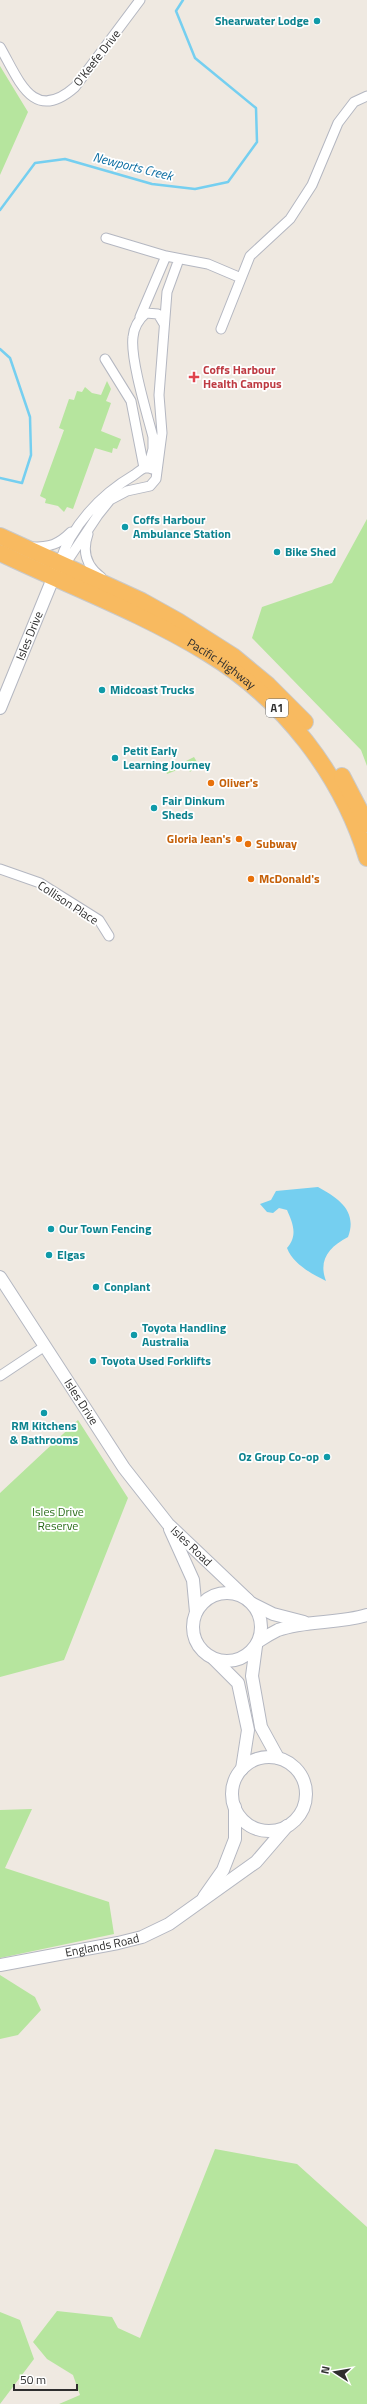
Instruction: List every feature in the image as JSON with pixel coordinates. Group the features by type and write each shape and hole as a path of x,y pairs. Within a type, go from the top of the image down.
{"highway":[{"name":"Pacific Highway","path":"0,536 24,547 56,571 189,642 231,669 265,697 293,725 321,762 355,824 367,858"},
{"name":"Pacific Highway","path":"0,553 125,594 178,621 233,656 286,701 331,758 357,801 367,824"}],"street":[{"name":"O'Keefe Drive","path":"0,47 26,92 38,100 55,100 65,96 75,87 140,0"},
{"path":"221,329 250,256 290,219 306,197 338,123 354,102 367,96"},
{"path":"106,238 166,256 208,264 240,278"},
{"path":"147,486 139,481 153,443 134,351 133,337 166,256"},
{"path":"56,571 70,557 110,500 127,491 153,484 156,476 162,432 159,395 168,285 179,259"},
{"path":"138,322 150,312 160,316 164,324"},
{"path":"105,359 131,401 144,469"},
{"path":"24,547 56,545 81,523 106,494 144,469 154,470 156,476"},
{"path":"56,571 66,547 81,523"},
{"path":"91,525 85,548 88,562 98,575 125,594"},
{"name":"Isles Drive","path":"0,708 56,571"},
{"name":"Collison Place","path":"0,869 40,883 100,920 109,936"},
{"name":"Isles Drive","path":"0,1277 124,1468 168,1524"},
{"path":"0,1376 45,1346"},
{"name":"Isles Road","path":"168,1524 251,1602"},
{"name":"Isles Road","path":"168,1524 193,1580 196,1612"},
{"path":"196,1612 204,1601 216,1594 236,1594 283,1617 315,1624"},
{"name":"Englands Road","path":"251,1602 261,1621 252,1676 261,1727 278,1758"},
{"name":"Englands Road","path":"196,1612 193,1626 195,1640 203,1651 214,1659 238,1683 248,1730 242,1769 233,1786 235,1807 235,1839 223,1870 198,1906"},
{"path":"214,1659 235,1661 247,1656 257,1643 278,1630 351,1620 367,1615"},
{"name":"Englands Road","path":"0,1965 118,1943 142,1936 169,1924 198,1906 256,1862 301,1811 306,1792 299,1773 290,1763 278,1758 258,1758 242,1769"},
{"name":"Englands Road","path":"235,1807 247,1824 260,1830 274,1830 287,1826"}],"green space":[{"path":"0,66 28,112 0,175"},
{"path":"107,381 111,389 106,401 111,403 101,431 121,439 117,449 113,448 112,453 95,448 73,509 67,507 64,512 58,506 45,503 46,499 40,496 64,430 59,428 69,399 74,400 77,391 82,392 85,387 92,393 101,395"},
{"path":"367,519 367,766 361,750 252,638 262,607 332,583"},
{"path":"194,757 197,762 190,772 187,766 167,774 166,771"},
{"name":"Isles Drive Reserve","path":"78,1420 128,1498 64,1660 0,1677 0,1493"},
{"path":"32,1809 5,1868 109,1902 114,1934 0,1958 0,1810"},
{"path":"0,1975 35,1997 41,2010 18,2035 0,2039"},
{"path":"215,2149 297,2164 367,2227 367,2404 59,2404 80,2395 73,2375 47,2359 33,2342 57,2311 112,2317 118,2328 140,2338"},
{"path":"0,2312 20,2320 34,2359 0,2404"}],"water":[{"path":"318,1187 333,1196 344,1206 350,1220 348,1237 335,1245 324,1260 323,1267 326,1281 298,1264 290,1254 287,1248 292,1239 293,1229 287,1210 279,1208 273,1213 267,1212 260,1204 271,1200 276,1191"}],"waterway":[{"name":"Newports Creek","path":"0,210 35,163 65,159 152,184 195,189 228,182 257,142 256,108 195,58 176,11 183,0"},
{"name":"Newports Creek","path":"0,349 10,358 30,417 31,455 22,483 0,478"}],"place":[{"name":"Shearwater Lodge","path":"317,21"},
{"name":"Coffs Harbour Health Campus","path":"194,377"},
{"name":"Coffs Harbour Ambulance Station","path":"125,527"},
{"name":"Bike Shed","path":"277,552"},
{"name":"Midcoast Trucks","path":"102,690"},
{"name":"Petit Early Learning Journey","path":"115,758"},
{"name":"Oliver's","path":"211,783"},
{"name":"Fair Dinkum Sheds","path":"154,808"},
{"name":"Gloria Jean's","path":"239,839"},
{"name":"Subway","path":"248,844"},
{"name":"McDonald's","path":"251,879"},
{"name":"Our Town Fencing","path":"51,1229"},
{"name":"Elgas","path":"49,1255"},
{"name":"Conplant","path":"96,1287"},
{"name":"Toyota Handling Australia","path":"134,1335"},
{"name":"Toyota Used Forklifts","path":"93,1361"},
{"name":"RM Kitchens & Bathrooms","path":"44,1413"},
{"name":"Oz Group Co-op","path":"327,1457"}]}
